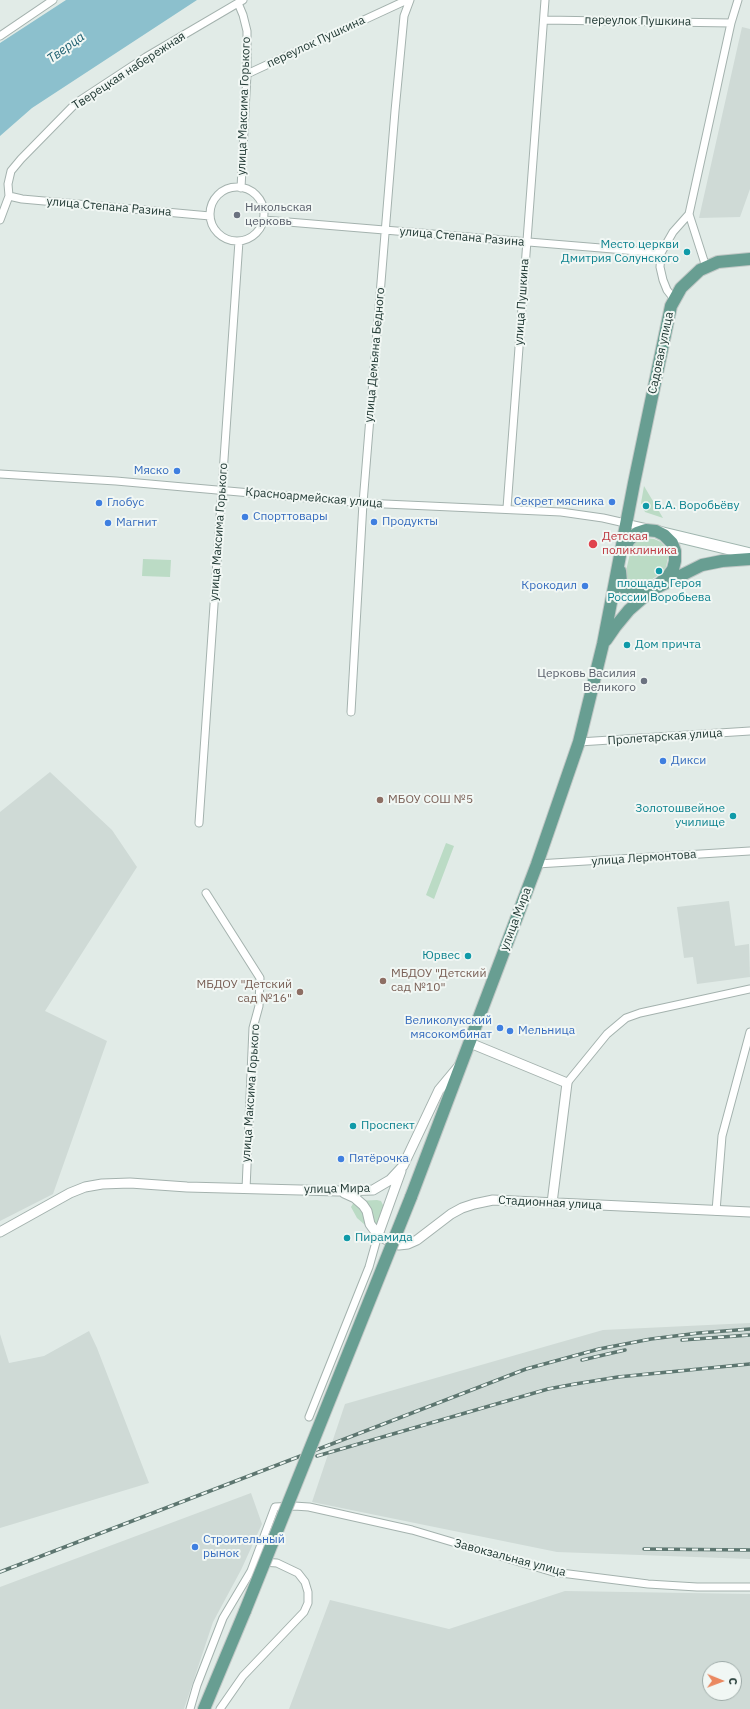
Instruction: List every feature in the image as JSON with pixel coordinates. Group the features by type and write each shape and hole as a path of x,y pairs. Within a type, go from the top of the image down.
{"main road":[{"path":"706,266 725,261 750,259"},
{"name":"Садовая улица","path":"620,558 667,321 674,299 685,283 706,266"},
{"path":"750,554 657,531 644,531 634,535 626,544 620,558 620,582 626,590 631,593 639,594 656,588 702,565 722,561 750,559"},
{"path":"656,588 672,571 676,559 672,543 667,537 657,531"},
{"name":"улица Мира","path":"463,1060 537,864 579,742 603,644 620,558"},
{"name":"улица Мира","path":"603,644 629,610 656,588"},
{"path":"204,1709 245,1611 411,1198 463,1060"}],"street":[{"path":"0,36 53,0"},
{"name":"переулок Пушкина","path":"248,74 407,0"},
{"name":"улица Демьяна Бедного","path":"351,712 363,503 385,230 404,16 410,0"},
{"name":"улица Пушкина","path":"507,508 545,0"},
{"path":"674,299 667,290 663,280 660,267 661,253 673,232 689,214 731,23 738,0"},
{"name":"улица Максима Горького","path":"240,1 247,31 248,74 241,188"},
{"name":"Тверецкая набережная","path":"0,220 9,196 8,184 12,171 21,159 76,103 146,57 240,1"},
{"name":"переулок Пушкина","path":"544,20 731,23"},
{"path":"233,188 241,188 254,193 259,198 262,205 264,220 258,232 246,240 232,241 219,235 210,216 214,201 218,195 233,188"},
{"name":"улица Степана Разина","path":"9,196 22,199 210,216"},
{"path":"689,214 706,266"},
{"name":"улица Степана Разина","path":"264,220 661,253"},
{"name":"улица Максима Горького","path":"199,823 239,241"},
{"name":"Красноармейская улица","path":"0,474 116,481 363,503 507,508 561,512 603,518 657,531"},
{"name":"Пролетарская улица","path":"579,742 750,731"},
{"name":"улица Лермонтова","path":"537,864 750,851"},
{"name":"улица Максима Горького","path":"206,893 260,978 259,1006 253,1028 246,1189"},
{"path":"552,1203 567,1083 607,1034 626,1018 640,1013 750,989"},
{"path":"716,1211 722,1136 750,1032"},
{"path":"470,1043 567,1083"},
{"name":"улица Мира","path":"0,1232 70,1193 94,1185 130,1183 187,1187 338,1192 373,1190 390,1180 403,1166 439,1090 463,1060"},
{"path":"309,1416 369,1267 378,1235 403,1166"},
{"path":"373,1190 367,1200 367,1211 370,1224 378,1235"},
{"path":"338,1192 355,1198 367,1211"},
{"name":"Стадионная улица","path":"378,1235 394,1244 404,1244 417,1240 457,1211 474,1204 500,1200 750,1212"},
{"name":"Завокзальная улица","path":"250,1571 275,1507 294,1506 309,1507 412,1530 553,1572 648,1584 697,1587 750,1587"},
{"path":"190,1709 223,1618 250,1571 262,1562 277,1563 289,1568 298,1573 305,1582 308,1592 308,1602 304,1612 243,1676 220,1709"}],"shaded area":[{"path":"742,27 750,29 750,189 740,217 699,218"},
{"path":"50,772 112,830 137,867 45,1011 107,1041 53,1194 0,1221 0,812"},
{"path":"729,901 735,946 749,944 750,977 697,984 693,957 684,958 677,907"},
{"path":"750,1323 750,1559 557,1552 312,1502 345,1404 603,1330"},
{"path":"89,1331 149,1483 0,1528 0,1334 9,1363 44,1356"},
{"path":"251,1493 262,1524 241,1570 213,1622 184,1709 0,1709 0,1587"},
{"path":"565,1591 750,1594 750,1709 289,1709 330,1600 449,1629"}],"green space":[{"path":"644,486 663,518 645,512 641,503"},
{"path":"643,538 654,539 661,542 666,548 668,557 666,567 661,573 644,585 637,586 628,582 626,571 632,545 636,541"},
{"path":"143,559 171,560 170,577 142,576"},
{"path":"446,843 454,846 434,899 426,895"},
{"path":"357,1201 381,1201 383,1209 376,1230 369,1228 357,1218 351,1207 354,1202"}],"water":[{"name":"Тверца","path":"66,0 197,0 32,108 0,136 0,43"}],"railway":[{"path":"0,1572 526,1369 599,1349 651,1339 750,1329"},
{"path":"682,1340 750,1335"},
{"path":"582,1360 625,1350"},
{"path":"317,1456 548,1389 618,1377 750,1364"},
{"path":"644,1549 750,1550"}],"place":[{"name":"Никольская церковь","path":"237,215"},
{"name":"Место церкви Дмитрия Солунского","path":"687,252"},
{"name":"Мяско","path":"177,471"},
{"name":"Секрет мясника","path":"612,502"},
{"name":"Глобус","path":"99,503"},
{"name":"Б.А. Воробьёву","path":"646,506"},
{"name":"Спорттовары","path":"245,517"},
{"name":"Продукты","path":"374,522"},
{"name":"Магнит","path":"108,523"},
{"name":"Детская поликлиника","path":"593,544"},
{"name":"площадь Героя России Воробьева","path":"659,571"},
{"name":"Крокодил","path":"585,586"},
{"name":"Дом причта","path":"627,645"},
{"name":"Церковь Василия Великого","path":"644,681"},
{"name":"Дикси","path":"663,761"},
{"name":"МБОУ СОШ №5","path":"380,800"},
{"name":"Золотошвейное училище","path":"733,816"},
{"name":"Юрвес","path":"468,956"},
{"name":"МБДОУ \"Детский сад №10\"","path":"383,981"},
{"name":"МБДОУ \"Детский сад №16\"","path":"300,992"},
{"name":"Великолукский мясокомбинат","path":"500,1028"},
{"name":"Мельница","path":"510,1031"},
{"name":"Проспект","path":"353,1126"},
{"name":"Пятёрочка","path":"341,1159"},
{"name":"Пирамида","path":"347,1238"},
{"name":"Строительный рынок","path":"195,1547"}]}
